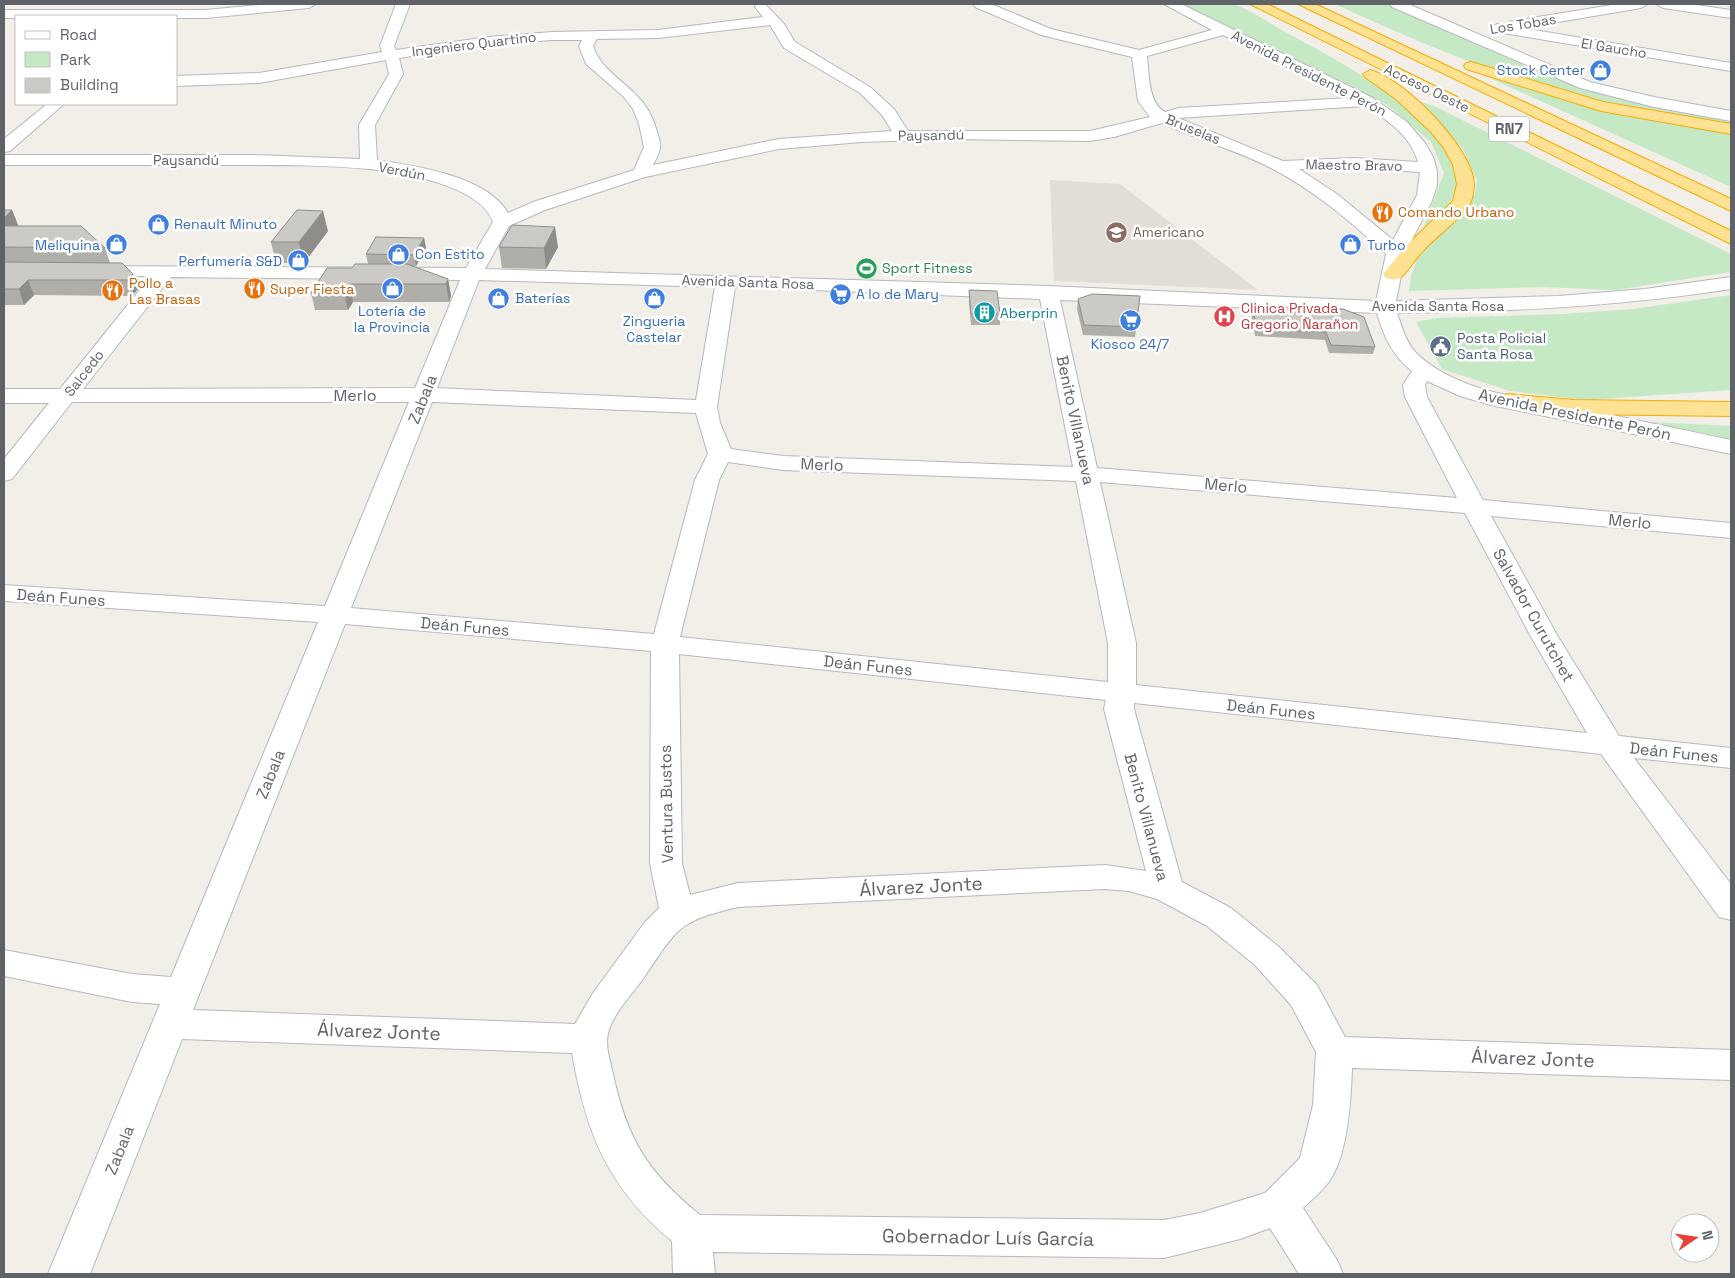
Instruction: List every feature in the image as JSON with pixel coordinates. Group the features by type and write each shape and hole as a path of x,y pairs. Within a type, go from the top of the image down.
{"highway":[{"name":"Acceso Oeste","path":"1257,4 1731,238"},
{"name":"Acceso Oeste","path":"1305,4 1731,206"},
{"path":"1315,4 1494,75 1601,106 1731,130"},
{"path":"1288,19 1377,78 1412,106 1447,140 1464,169 1466,194 1462,203 1414,249 1393,274"},
{"path":"1508,401 1574,407 1731,409"}],"street":[{"path":"162,15 177,4"},
{"path":"178,15 234,13 309,4"},
{"name":"Verdún","path":"403,4 386,46 396,67 396,74 367,125 364,141 368,150 369,164 405,170 434,178 477,194 493,204 502,222"},
{"path":"759,4 773,20 789,45 849,79 872,96 888,112 902,135"},
{"path":"983,4 1046,32 1139,54 1226,30"},
{"name":"Avenida Presidente Perón","path":"1171,4 1368,101 1387,113 1410,133 1420,148 1427,168 1428,185 1396,253 1385,307"},
{"path":"1397,4 1585,85 1654,102 1731,116"},
{"name":"Los Tobas","path":"1464,33 1640,4"},
{"path":"1663,4 1731,14"},
{"path":"4,14 82,15"},
{"name":"Ingeniero Quartino","path":"178,81 259,78 389,55 488,41 552,36 658,34 773,20"},
{"name":"El Gaucho","path":"1497,28 1731,67"},
{"path":"592,36 586,46 591,61 629,94 640,108 647,124 652,147 641,173"},
{"name":"Bruselas","path":"1139,54 1146,101 1155,113 1280,166 1339,203 1396,253"},
{"name":"Paysandú","path":"502,222 540,206 641,173 779,144 902,135 1090,136 1199,111 1368,101"},
{"path":"4,147 55,105"},
{"name":"Paysandú","path":"4,160 255,160 369,164"},
{"name":"Maestro Bravo","path":"1280,166 1320,162 1397,164 1427,168"},
{"path":"472,274 502,222"},
{"name":"Avenida Santa Rosa","path":"70,270 472,274 726,281 1048,292 1385,307 1459,307 1592,300 1728,284"},
{"name":"Salcedo","path":"4,474 165,271"},
{"name":"Zabala","path":"69,1274 472,274"},
{"path":"720,454 718,442 709,423 706,407 726,281"},
{"name":"Benito Villanueva","path":"1048,292 1122,643 1120,709 1123,729 1167,889 1219,917 1267,956 1304,995 1334,1052 1332,1105 1325,1140 1316,1168 1279,1206"},
{"path":"1385,307 1398,343 1407,357 1423,370"},
{"name":"Avenida Presidente Perón","path":"1423,370 1451,385 1508,401 1731,447"},
{"name":"Salvador Curutchet","path":"1423,370 1414,385 1416,397 1474,508 1589,712 1610,745 1731,908"},
{"name":"Merlo","path":"4,396 424,395 706,407"},
{"name":"Merlo","path":"720,454 783,463 1087,473 1731,530"},
{"name":"Ventura Bustos","path":"677,913 666,863 665,644 708,480 720,454"},
{"name":"Deán Funes","path":"4,593 334,615 665,644 1731,758"},
{"name":"Álvarez Jonte","path":"677,913 738,895 774,893 1106,877 1129,879 1167,889"},
{"path":"677,913 660,930 600,1010 589,1039 597,1090 612,1140 638,1183 664,1211 692,1232 694,1274"},
{"name":"Álvarez Jonte","path":"4,963 132,988 176,1008 589,1039"},
{"name":"Álvarez Jonte","path":"1334,1052 1731,1065"},
{"path":"1279,1206 1322,1274"},
{"name":"Gobernador Luís García","path":"692,1232 1164,1239 1232,1223 1279,1206"}],"shaded area":[{"name":"Americano","path":"1050,180 1120,184 1258,290 1054,281"}],"green space":[{"path":"1220,2 1239,6 1336,60 1392,96 1418,117 1439,139 1452,162 1456,186 1455,193 1447,206 1421,234 1444,173 1431,142 1386,104 1182,4"},
{"path":"1335,4 1392,4 1550,75 1624,98 1731,116 1731,125 1630,108 1540,86 1451,54"},
{"path":"1474,71 1588,106 1669,124 1731,132 1731,187"},
{"path":"1413,99 1434,106 1731,254 1731,272 1616,290 1543,287 1409,291 1411,276 1418,257 1466,210 1475,194 1477,180 1463,149 1431,113"},
{"path":"1731,295 1731,390 1586,400 1510,391 1442,369 1416,322 1436,318 1563,314 1633,309"},
{"path":"1650,422 1731,426 1731,439"}],"building":[{"path":"4,210 12,210 4,218"},
{"path":"297,210 323,211 299,242 271,242"},
{"path":"512,225 555,227 544,248 499,247"},
{"path":"4,226 81,226 105,248 4,247"},
{"path":"376,237 424,238 414,255 366,254"},
{"path":"4,262 122,263 133,274 127,280 28,280 19,289 4,289"},
{"path":"355,264 407,264 448,279 446,284 350,284 344,293 311,293 327,268 352,268"},
{"path":"969,290 997,291 1000,314 971,314"},
{"path":"1092,294 1140,296 1136,327 1084,325 1078,299"},
{"path":"1252,306 1343,309 1364,317 1375,347 1331,345 1326,332 1257,329"}],"place":[{"name":"Stock Center","path":"1601,70"},
{"name":"Comando Urbano","path":"1382,212"},
{"name":"Renault Minuto","path":"158,224"},
{"name":"Americano","path":"1117,232"},
{"name":"Meliquina","path":"116,245"},
{"name":"Turbo","path":"1351,245"},
{"name":"Con Estito","path":"399,254"},
{"name":"Perfumería S&D","path":"298,261"},
{"name":"Sport Fitness","path":"866,268"},
{"name":"Lotería de la Provincia","path":"392,288"},
{"name":"Super Fiesta","path":"254,289"},
{"name":"Pollo a Las Brasas","path":"113,291"},
{"name":"A lo de Mary","path":"840,294"},
{"name":"Baterías","path":"499,298"},
{"name":"Zingueria Castelar","path":"654,298"},
{"name":"Aberprin","path":"984,313"},
{"name":"Clinica Privada Gregorio Ñarañon","path":"1225,316"},
{"name":"Kiosco 24/7","path":"1130,321"},
{"name":"Posta Policial Santa Rosa","path":"1441,346"}]}
